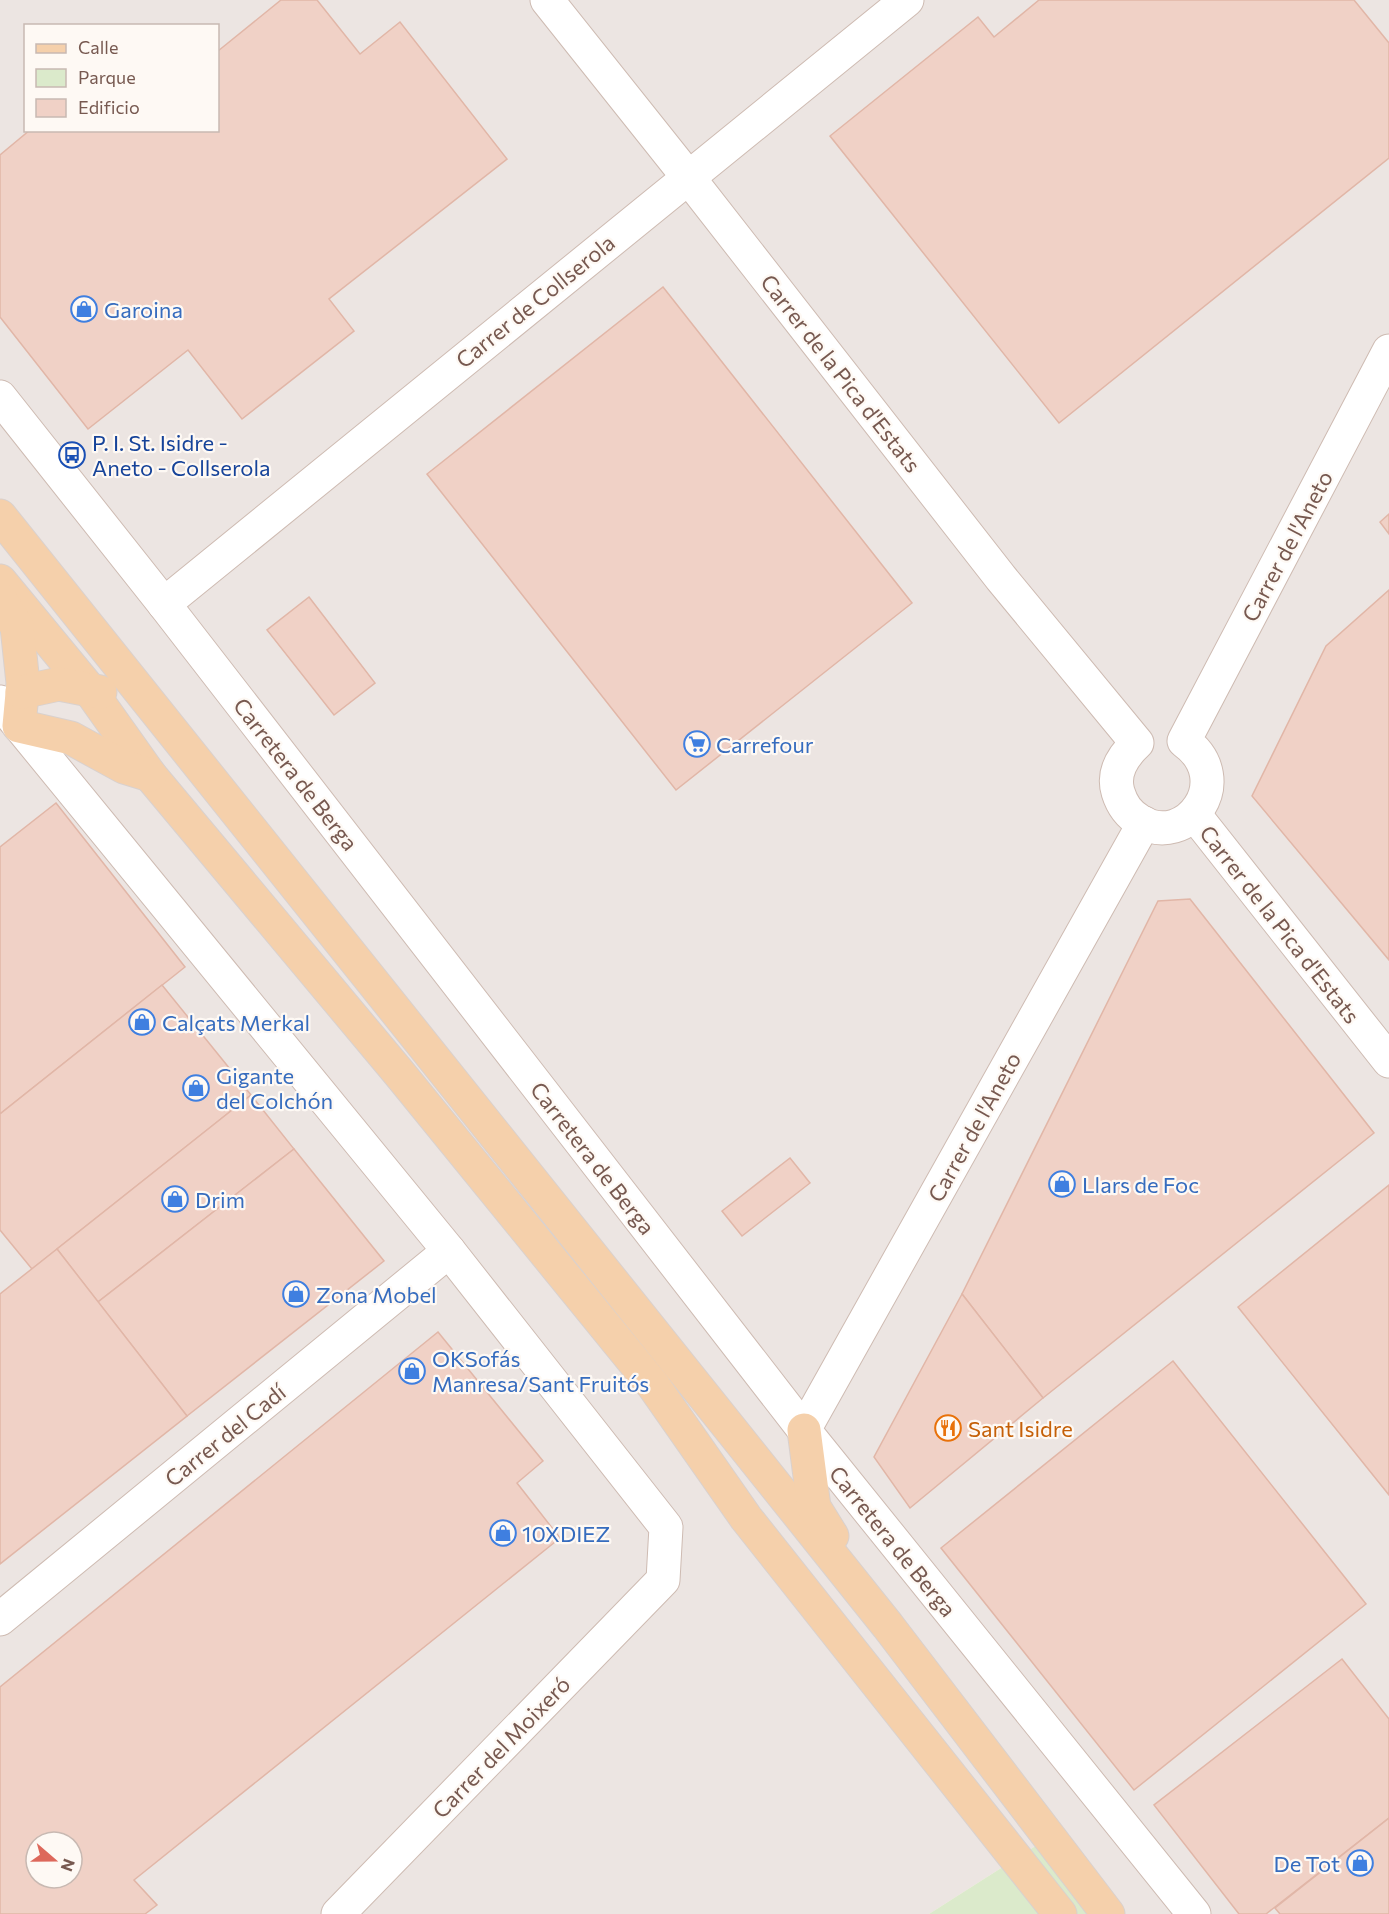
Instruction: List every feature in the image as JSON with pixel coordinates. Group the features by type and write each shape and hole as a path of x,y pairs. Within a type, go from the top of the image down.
{"main road":[{"path":"0,516 888,1626 1108,1914"},
{"path":"0,542 97,663 82,714 71,738"},
{"path":"0,581 89,689 150,775 392,1064 653,1385 746,1518 1060,1914"},
{"path":"0,599 17,627 23,683 10,715"},
{"path":"10,715 59,684 121,698 235,849 337,970 400,1018"},
{"path":"10,715 71,738 124,767 150,775"},
{"path":"653,1385 678,1399 728,1461 742,1474 789,1457 804,1430"},
{"path":"804,1430 814,1507 888,1626"}],"street":[{"name":"Carrer de la Pica d'Estats","path":"547,0 1001,578 1137,743 1125,755 1118,770 1116,786 1121,801 1130,814 1144,823"},
{"name":"Carrer de Collserola","path":"164,604 907,0"},
{"name":"Carrer de l'Aneto","path":"1194,814 1205,796 1208,786 1207,775 1200,755 1184,741 1389,351"},
{"name":"Carretera de Berga","path":"0,397 164,604 804,1430 1194,1914"},
{"path":"10,715 449,1251"},
{"name":"Carrer de la Pica d'Estats","path":"1194,814 1389,1061"},
{"path":"1144,823 1152,826 1170,826 1187,820 1194,814"},
{"name":"Carrer de l'Aneto","path":"804,1430 1144,823"},
{"name":"Carrer del Moixeró","path":"338,1914 663,1580 666,1527 449,1251"},
{"name":"Carrer del Cadí","path":"0,1618 449,1251"}],"shaded area":[{"path":"0,0 1389,0 1389,1914 1100,1914 1037,1845 929,1914 0,1914"}],"green space":[{"path":"1037,1845 1100,1914 929,1914"}],"building":[{"path":"281,0 317,0 360,54 400,22 507,159 329,299 354,331 242,419 188,350 88,429 0,317 0,155 28,132 219,132 219,50"},
{"path":"1039,0 1354,0 1389,43 1389,158 1059,423 830,136 978,17 994,37"},
{"path":"663,287 912,603 676,790 427,474"},
{"path":"1389,514 1389,534 1380,522"},
{"path":"1389,590 1389,960 1252,796 1326,646"},
{"path":"309,597 375,683 334,715 267,630"},
{"path":"56,803 185,967 0,1114 0,847"},
{"path":"1190,899 1374,1133 1043,1398 962,1294 1158,901"},
{"path":"162,985 251,1095 32,1269 0,1230 0,1114"},
{"name":"Drim","path":"251,1095 294,1149 98,1302 57,1249"},
{"path":"294,1149 384,1261 187,1416 98,1302"},
{"path":"790,1158 810,1183 742,1236 722,1211"},
{"path":"1389,1185 1389,1495 1238,1307"},
{"path":"57,1249 187,1416 0,1564 0,1294"},
{"name":"Sant Isidre","path":"962,1294 1043,1398 910,1508 874,1457"},
{"path":"438,1332 543,1461 517,1483 560,1538 134,1880 157,1905 145,1914 0,1914 0,1687"},
{"path":"1173,1361 1366,1604 1134,1790 941,1548"},
{"path":"1342,1659 1389,1719 1389,1818 1266,1914 1239,1914 1154,1805"},
{"name":"De Tot","path":"1389,1818 1389,1914 1280,1914 1275,1908"}],"place":[{"name":"Garoina","path":"84,309"},
{"name":"P. I. St. Isidre - Aneto - Collserola","path":"72,455"},
{"name":"Carrefour","path":"697,744"},
{"name":"Calçats Merkal","path":"142,1022"},
{"name":"Gigante del Colchón","path":"196,1088"},
{"name":"Llars de Foc","path":"1062,1184"},
{"name":"Drim","path":"175,1199"},
{"name":"Zona Mobel","path":"296,1294"},
{"name":"OKSofás Manresa/Sant Fruitós","path":"412,1371"},
{"name":"Sant Isidre","path":"948,1428"},
{"name":"10XDIEZ","path":"503,1533"},
{"name":"De Tot","path":"1360,1863"}]}
